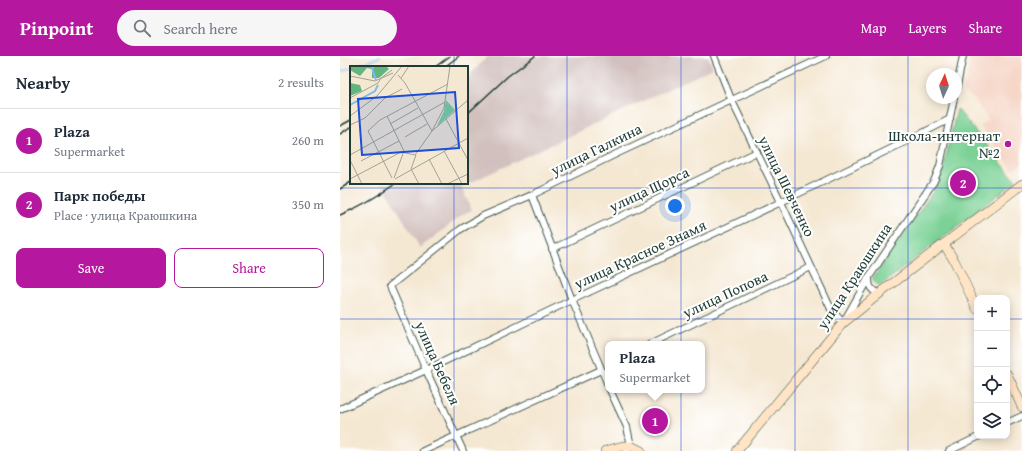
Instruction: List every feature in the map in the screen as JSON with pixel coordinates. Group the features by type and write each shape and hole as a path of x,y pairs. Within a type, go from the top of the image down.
{"main road":[{"path":"843,323 1022,184"},
{"path":"944,244 955,262 974,303"},
{"name":"улица Краюшкина","path":"737,451 843,323"},
{"path":"1010,381 1022,407"},
{"path":"606,451 623,446 641,451"}],"street":[{"name":"улица Шевченко","path":"714,56 731,99 831,310 843,323"},
{"name":"улица Галкина","path":"390,286 461,229 483,216 532,195 731,99 826,56"},
{"path":"961,68 963,56"},
{"name":"улица Краюшкина","path":"843,323 869,277 934,181 940,166 953,104"},
{"name":"улица Красное Знамя","path":"340,409 426,370 781,202 950,119"},
{"name":"улица Щорса","path":"552,249 757,152"},
{"path":"532,195 572,300 605,379"},
{"name":"улица Попова","path":"656,341 811,268"},
{"path":"869,277 870,287 879,294"},
{"name":"улица Бебеля","path":"390,286 462,451"},
{"path":"423,451 601,370"},
{"path":"611,393 627,427 629,448"},
{"path":"1010,422 1022,416"},
{"path":"949,451 974,439"}],"shaded area":[{"path":"488,56 708,56 713,68 468,184 468,77"},
{"path":"972,56 1022,56 1022,163 1013,170 980,125 988,119 973,98 963,93"},
{"path":"383,184 467,184 461,187 472,210 465,213 420,248"}],"green space":[{"path":"957,109 1016,181 881,285 878,284 874,282 873,278 939,183"}],"waterway":[{"path":"356,66 380,56"},
{"path":"340,72 350,68"}],"railway":[{"path":"436,66 450,56"},
{"path":"447,65 459,56"},
{"path":"468,113 508,76 535,56"},
{"path":"340,126 350,121"},
{"path":"340,134 350,128"},
{"path":"340,189 350,183"},
{"path":"340,215 369,201 394,184"}],"place":[{"name":"Школа-интернат №2","path":"1008,144"},
{"name":"Парк победы","path":"963,183"},
{"name":"Plaza","path":"655,421"}]}
